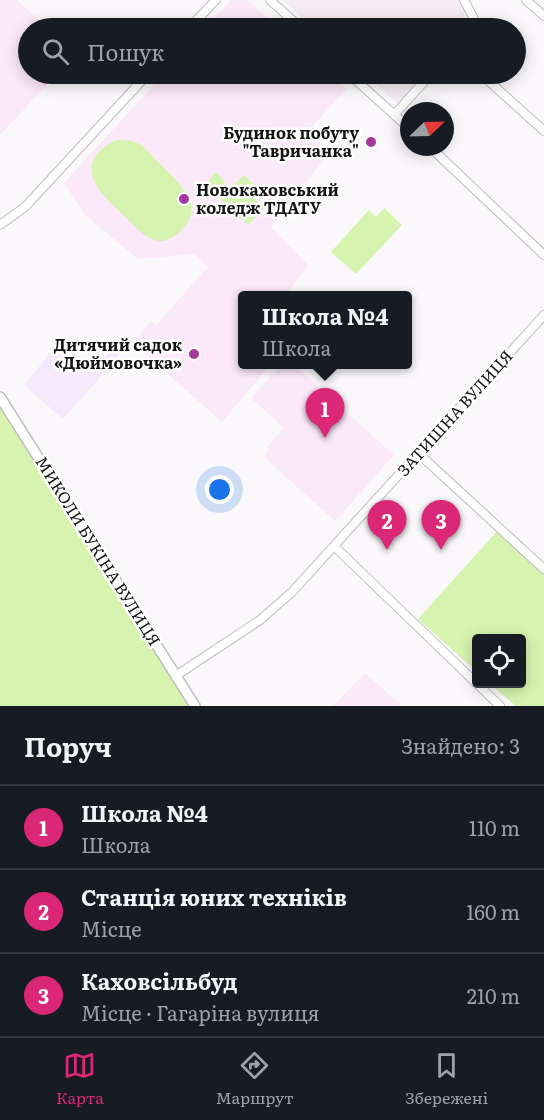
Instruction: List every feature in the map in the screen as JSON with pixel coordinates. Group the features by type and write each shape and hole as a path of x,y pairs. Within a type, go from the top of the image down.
{"street":[{"path":"199,18 216,0"},
{"path":"270,0 290,18"},
{"path":"464,0 473,18"},
{"path":"526,0 544,16"},
{"path":"0,225 25,207 139,84"},
{"path":"360,84 400,120"},
{"path":"394,115 422,84"},
{"path":"492,84 544,131"},
{"path":"440,156 544,255"},
{"name":"ЗАТИШНА ВУЛИЦЯ","path":"177,675 260,620 292,592 544,315"},
{"name":"МИКОЛИ БУКІНА ВУЛИЦЯ","path":"0,397 195,706"},
{"path":"418,453 544,569"},
{"path":"334,546 500,706"}],"shaded area":[{"path":"0,0 17,0 37,18 18,18 18,84 48,84 0,135"},
{"path":"231,0 247,0 267,18 214,18"},
{"path":"282,0 456,0 464,7 464,18 303,18"},
{"name":"Новокаховський коледж ТДАТУ","path":"155,84 340,84 346,89 307,132 330,152 271,227 308,265 288,291 238,291 238,369 267,369 222,422 134,344 151,321 156,325 208,267 194,254 138,259 85,215 64,183"},
{"path":"375,84 418,84 399,105"},
{"path":"56,346 89,372 112,350 119,356 63,419 24,385"},
{"path":"277,369 298,369 394,455 335,521 264,457 269,450 267,447 284,428 251,398"},
{"path":"365,673 402,706 333,706"}],"green space":[{"path":"116,140 133,141 145,148 188,196 191,214 187,223 171,238 157,241 146,236 97,187 93,177 94,158 102,149"},
{"path":"216,172 225,182 215,193 205,184"},
{"path":"244,175 259,189 252,196 264,208 248,225 220,199"},
{"path":"384,208 402,225 356,274 331,252 369,210 376,217"},
{"path":"0,406 188,706 0,706"},
{"path":"498,530 544,573 544,706 516,706 495,688 526,688 526,634 472,634 472,667 418,619"}],"place":[{"name":"Будинок побуту \"Тавричанка\"","path":"371,142"},
{"name":"Новокаховський коледж ТДАТУ","path":"184,199"},
{"name":"Дитячий садок «Дюймовочка»","path":"194,354"},
{"name":"Школа №4","path":"325,438"},
{"name":"Станція юних техніків","path":"387,550"},
{"name":"Каховсільбуд","path":"441,550"}]}
